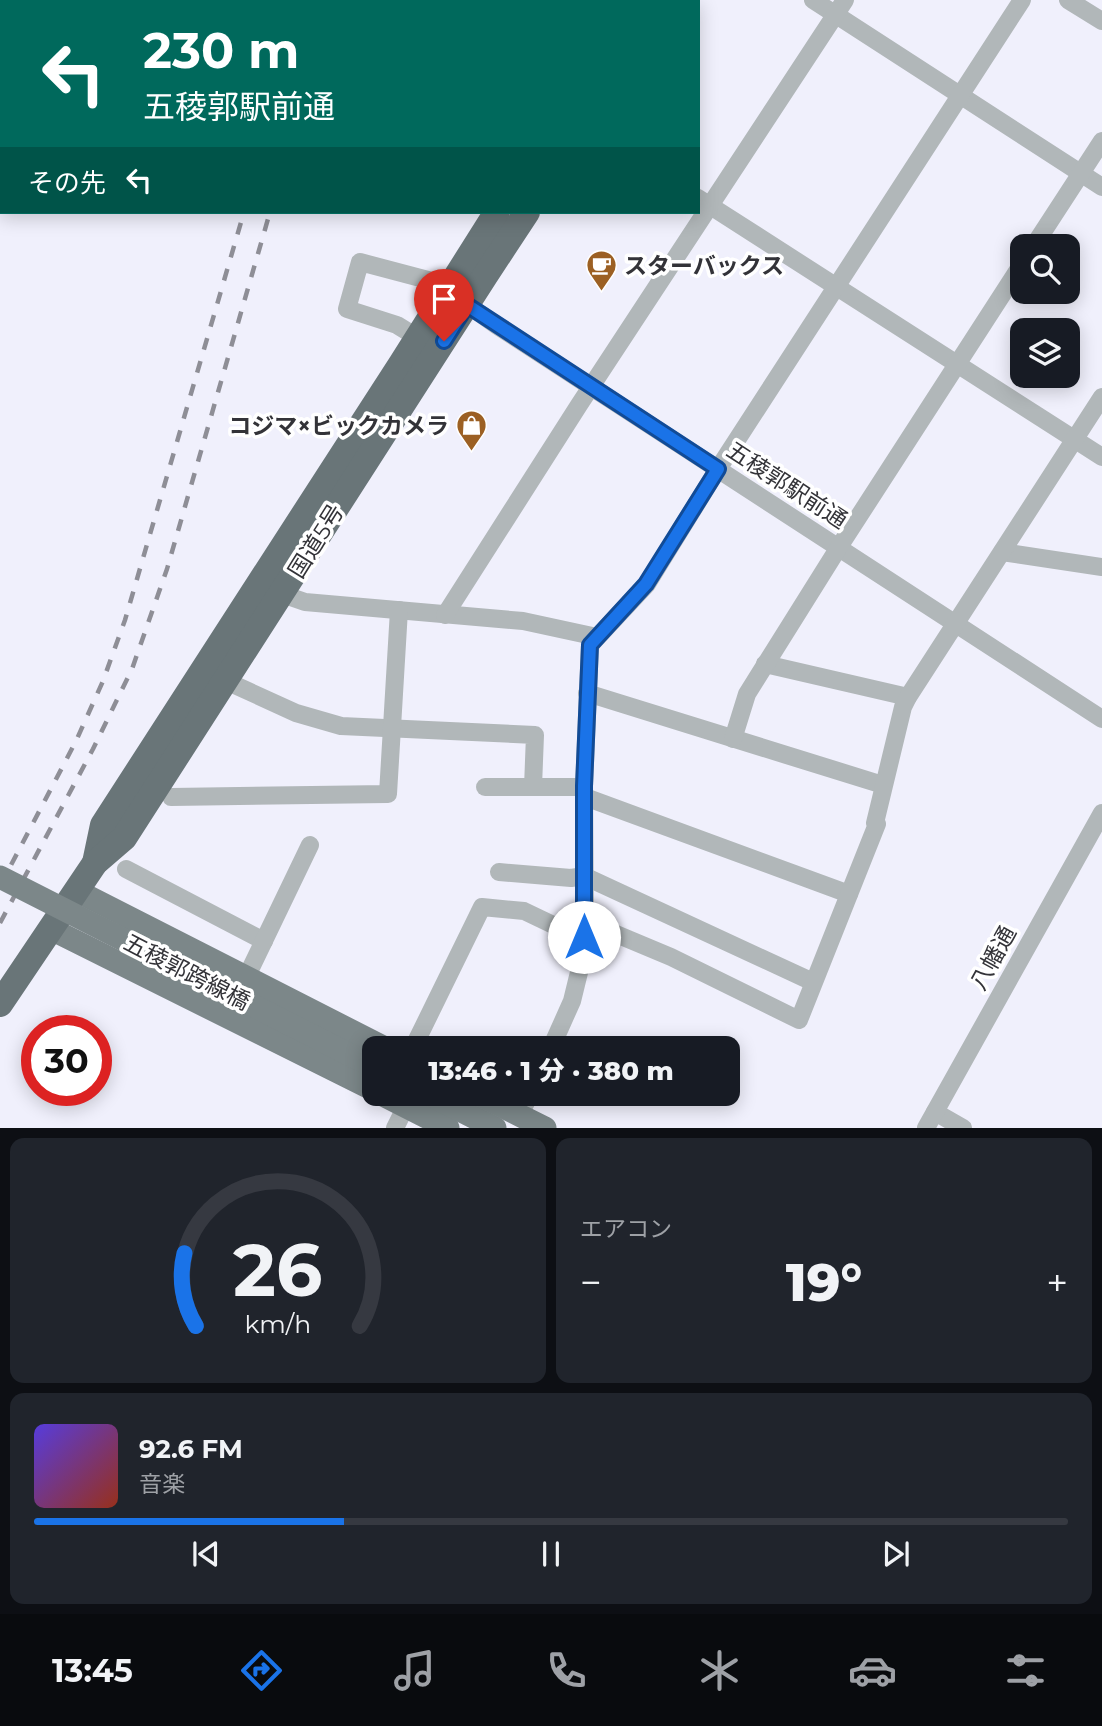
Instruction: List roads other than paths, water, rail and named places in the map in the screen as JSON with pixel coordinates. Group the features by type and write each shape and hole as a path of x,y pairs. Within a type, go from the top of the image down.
{"highway":[{"name":"国道5号","path":"0,1004 95,863 124,838 282,594 457,298 496,214"},
{"name":"国道5号","path":"95,863 103,825 418,338 457,298 485,276 526,214"}],"main road":[{"name":"五稜郭跨線橋","path":"0,877 362,1061"},
{"path":"77,891 362,1036"},
{"path":"51,929 362,1084"},
{"path":"452,1106 495,1128"},
{"path":"502,1106 545,1128"},
{"path":"407,1107 448,1128"}],"street":[{"path":"813,0 840,7 961,96 1102,187"},
{"path":"556,1036 572,1001 583,956 584,792 590,645 646,584 1022,0"},
{"path":"1068,0 1102,21"},
{"path":"840,7 704,202 1102,457"},
{"path":"1041,234 1102,141"},
{"path":"446,615 592,386 697,214"},
{"name":"五稜郭駅前通","path":"418,338 397,325 347,309 360,262 428,280 1102,719"},
{"path":"733,738 747,694 765,664 1010,283"},
{"path":"419,1036 482,907 524,911 570,933 584,929 671,957 797,1026 877,824 883,785 903,707 1102,397"},
{"path":"1002,552 1102,567"},
{"path":"282,594 305,602 523,621 597,637"},
{"path":"171,797 388,794 399,610"},
{"path":"765,664 908,698"},
{"path":"226,681 313,719 341,726 535,735 533,787"},
{"path":"587,693 883,785"},
{"path":"485,787 533,787 584,792 849,894"},
{"name":"八幡通","path":"930,1120 1102,813"},
{"path":"246,978 310,845"},
{"path":"126,869 264,941"},
{"path":"499,872 570,878 584,876 813,982"},
{"path":"520,1115 524,1106"},
{"path":"395,1128 407,1107"},
{"path":"930,1120 963,1128"}],"railway":[{"path":"0,886 76,741 103,681 125,620 243,214"},
{"path":"0,923 93,749 132,669 167,569 269,214"}],"place":[{"name":"スターバックス","path":"601,293"},
{"name":"コジマ×ビックカメラ","path":"472,453"}]}
